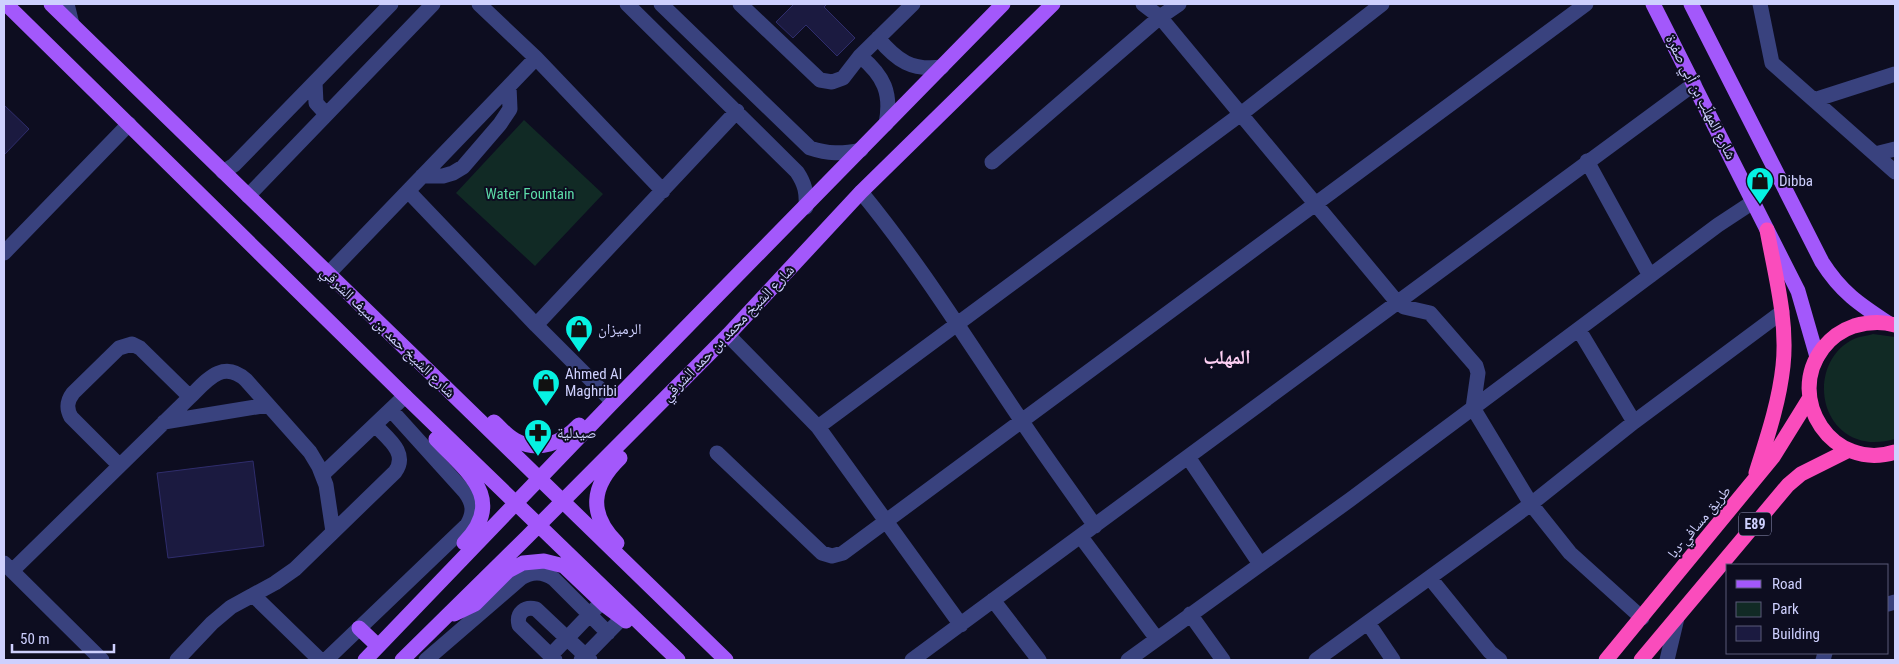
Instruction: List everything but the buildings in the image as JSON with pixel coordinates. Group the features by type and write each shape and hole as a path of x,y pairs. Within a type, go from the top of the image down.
{"highway":[{"path":"1754,482 1774,413 1783,365 1782,312 1767,230"},
{"path":"1892,324 1867,322 1847,328 1829,340 1816,357 1809,377 1809,399 1822,429 1837,443 1849,450 1868,455 1895,452"},
{"name":"طريق مسافي-دبا","path":"1606,660 1754,482 1773,457 1809,399"},
{"name":"E89","path":"1641,660 1788,485 1801,474 1849,450"}],"main road":[{"name":"شارع الشيخ حمد بن سيف الشرقي","path":"51,4 726,660"},
{"path":"365,660 641,373 806,207 1003,4"},
{"name":"شارع الشيخ محمد بن حمد الشرقي","path":"402,660 539,526 728,335 862,192 1053,4"},
{"name":"شارع المهلّب بن أبي صفرة","path":"1654,4 1798,291 1816,357"},
{"path":"1691,4 1822,262 1832,277 1854,300 1892,324"},
{"path":"8,7 516,503 605,598"},
{"path":"439,382 459,392 513,439 525,444 539,446 550,445 567,436 620,386 641,373"},
{"path":"409,399 418,418 428,431 475,480 481,491 483,502 477,530 433,578 418,606"},
{"path":"663,400 653,424 612,465 601,480 597,508 599,520 607,533 645,572 667,604"},
{"path":"441,620 475,604 508,571 523,563 538,560 553,562 564,566 605,598 648,632 678,660"},
{"path":"359,628 378,646"}],"street":[{"path":"67,4 72,24"},
{"path":"223,172 234,165 391,4"},
{"path":"248,196 433,4"},
{"path":"479,4 536,58 663,191"},
{"path":"627,4 797,172 804,183 807,194 806,207"},
{"path":"662,4 810,148 826,153 844,154 861,150"},
{"path":"740,4 820,80 832,82 843,78 860,56 913,4"},
{"path":"1143,4 1160,16 1397,302 1404,306 1430,313 1476,366 1478,373 1473,408 1531,504 1570,553 1642,618"},
{"path":"992,162 1160,16 1179,4"},
{"path":"818,427 1241,114 1382,4"},
{"path":"717,454 822,553 832,556 843,553 885,520 1586,4"},
{"path":"1760,4 1772,63 1895,172"},
{"path":"878,38 889,51 908,64 930,68 942,67"},
{"path":"860,56 874,67 886,88 888,113 886,124"},
{"path":"328,274 536,58"},
{"path":"1814,100 1895,74"},
{"path":"315,82 316,103 326,114"},
{"path":"912,660 1694,84"},
{"path":"422,176 443,176 463,167 500,124 510,109 509,86"},
{"path":"536,325 737,112"},
{"path":"4,252 129,124"},
{"path":"784,158 801,140"},
{"path":"1875,154 1895,148"},
{"path":"1588,161 1650,276"},
{"path":"408,191 536,325 608,397"},
{"path":"862,192 897,235 1021,420 1095,526"},
{"path":"1128,660 1351,499 1718,225 1753,202"},
{"path":"1316,660 1531,504 1634,422 1782,312"},
{"path":"1579,330 1634,422"},
{"path":"728,335 818,427 960,625"},
{"path":"119,465 69,412 68,402 79,387 119,348 132,344 140,348 190,397"},
{"path":"102,660 8,567 215,374 223,371 232,371 240,374 310,452 323,474 333,532"},
{"path":"323,474 390,410 409,399"},
{"path":"164,422 268,405"},
{"path":"326,660 467,525 472,517 471,499 390,410"},
{"path":"177,660 221,614 275,583 295,569 395,472 400,464 398,450 375,425"},
{"path":"1188,457 1260,564"},
{"path":"1080,536 1157,638"},
{"path":"426,660 521,578 532,573 544,573 549,576 608,633"},
{"path":"1430,578 1490,652 1500,660"},
{"path":"253,595 320,660"},
{"path":"605,598 567,638 552,658 519,625 519,615 522,611 531,608 536,609 567,638 586,659 625,615"},
{"path":"993,600 1039,660"},
{"path":"1190,614 1223,660"},
{"path":"1667,660 1677,618"},
{"path":"1368,623 1393,660"}],"green space":[{"name":"Water Fountain","path":"524,120 603,194 535,266 456,193"},
{"path":"1873,334 1895,337 1895,439 1867,442 1843,431 1833,419 1826,405 1824,390 1831,360 1841,348 1854,339"}],"place":[{"name":"Dibba","path":"1760,205"},
{"name":"الرميزان","path":"579,353"},
{"name":"Ahmed Al Maghribi","path":"546,407"},
{"name":"صيدلية","path":"538,457"}],"district":[{"name":"المهلب","path":"1227,357"}]}
